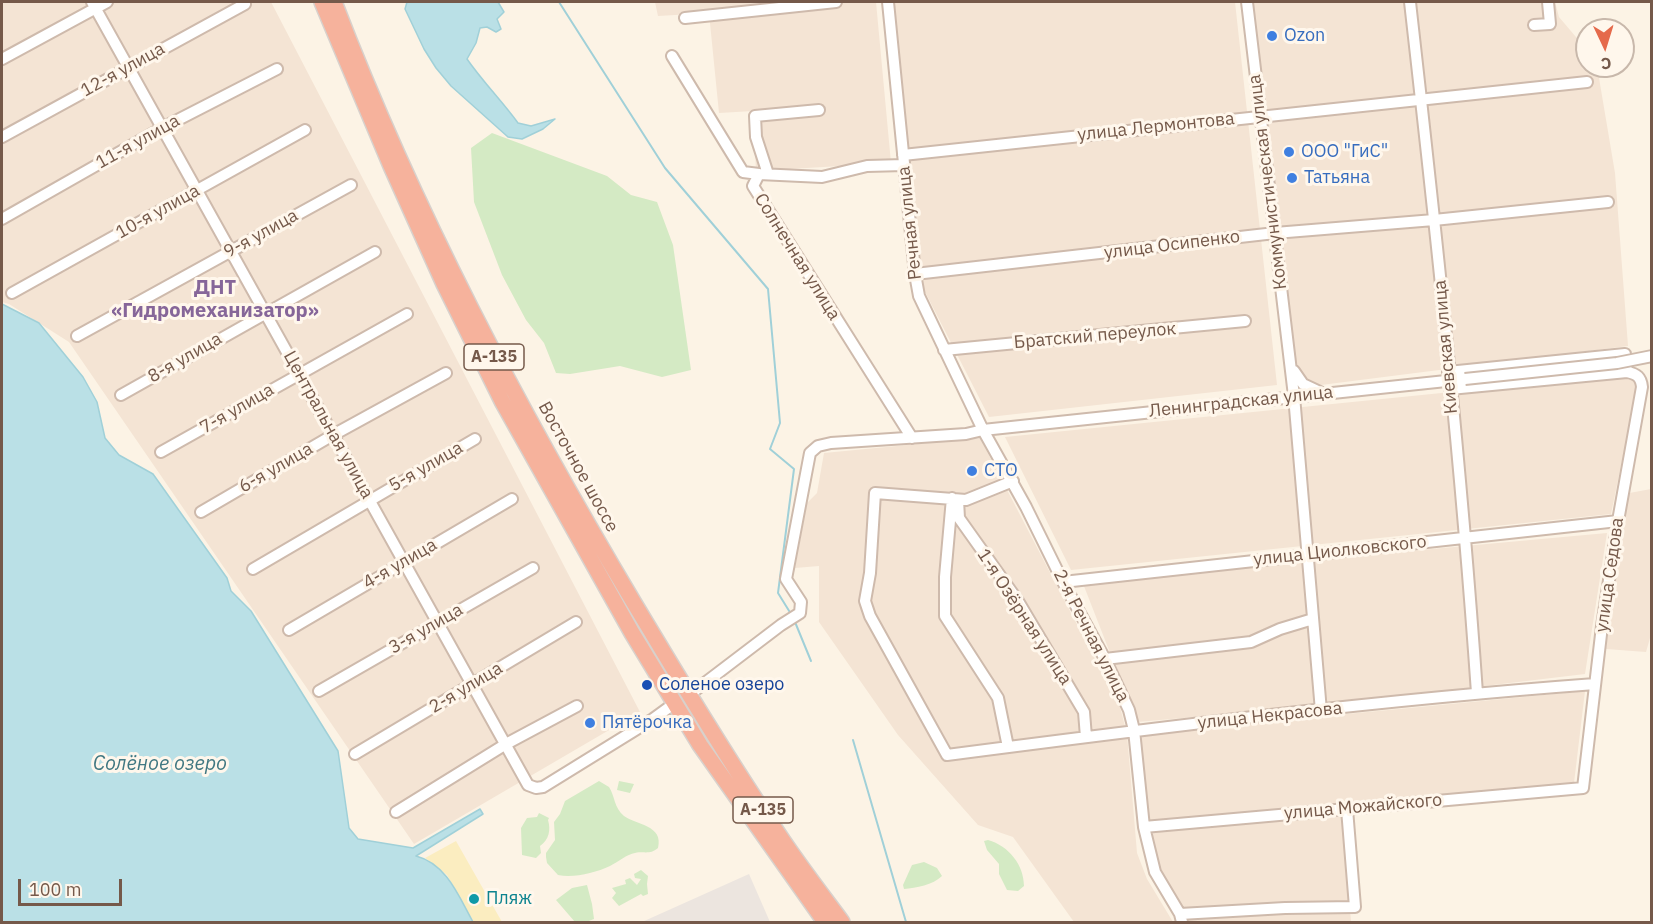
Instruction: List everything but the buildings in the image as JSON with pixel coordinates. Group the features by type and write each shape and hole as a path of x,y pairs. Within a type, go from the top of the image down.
{"highway":[{"name":"Восточное шоссе","path":"322,2 444,284 502,401 632,633 700,745 796,871 842,922"},
{"name":"Восточное шоссе","path":"334,2 391,140 441,250 492,353 588,526 690,695 783,841 796,871 825,922"},
{"path":"561,506 553,488 554,481 558,481 588,526"}],"street":[{"path":"2,59 94,5 106,2"},
{"path":"685,18 836,2"},
{"name":"Речная улица","path":"888,2 915,274 922,302 983,430"},
{"name":"Коммунистическая улица","path":"1246,2 1294,396 1321,711"},
{"name":"Киевская улица","path":"1410,2 1466,537 1477,693"},
{"path":"1533,25 1550,24 1548,2"},
{"name":"12-я улица","path":"2,137 245,4"},
{"name":"Центральная улица","path":"94,5 528,784 536,788 543,788 675,703"},
{"name":"Солнечная улица","path":"672,56 743,172 763,174"},
{"name":"11-я улица","path":"2,219 162,128 277,69"},
{"name":"улица Лермонтова","path":"763,174 822,177 903,160 1260,116 1587,82"},
{"path":"763,174 754,116 819,110"},
{"name":"10-я улица","path":"12,293 305,130"},
{"name":"Солнечная улица","path":"763,174 753,186 912,438"},
{"name":"9-я улица","path":"77,336 351,185"},
{"name":"улица Осипенко","path":"915,274 1275,233 1608,202"},
{"name":"8-я улица","path":"121,395 375,252"},
{"name":"7-я улица","path":"161,452 407,314"},
{"name":"Братский переулок","path":"944,350 1245,321"},
{"path":"1625,354 1627,372 1449,380 1625,354"},
{"name":"Ленинградская улица","path":"690,695 800,613 801,602 786,579 810,453 818,446 831,443 966,434 983,430 1294,396 1617,363 1652,356"},
{"name":"Коммунистическая улица","path":"1290,363 1297,378 1303,384 1326,393"},
{"name":"улица Седова","path":"1583,788 1618,521 1642,387 1641,378 1627,372"},
{"name":"6-я улица","path":"201,512 333,435 446,373"},
{"name":"2-я Речная улица","path":"983,430 1013,481 1129,710 1134,730 1144,827 1155,872 1181,918"},
{"name":"5-я улица","path":"253,570 475,439"},
{"path":"1008,747 998,698 945,616 945,577 955,499 966,500 1013,481"},
{"name":"улица Некрасова","path":"955,499 875,493 870,573 865,601 870,616 947,755 1134,730 1477,693 1595,684"},
{"name":"4-я улица","path":"289,630 512,499"},
{"name":"1-я Озёрная улица","path":"955,499 959,518 1018,601 1084,712 1086,737"},
{"name":"улица Циолковского","path":"1063,582 1618,521"},
{"name":"3-я улица","path":"319,691 533,568"},
{"path":"1105,659 1251,642 1280,629 1313,619"},
{"name":"2-я улица","path":"356,754 576,622"},
{"path":"396,812 506,744 577,706"},
{"name":"улица Можайского","path":"1144,827 1583,788"},
{"path":"1181,918 1285,908 1354,907 1347,809"}],"shaded area":[{"name":"ДНТ «Гидромеханизатор»","path":"2,2 271,2 640,712 414,844 69,342 9,304 2,302"},
{"path":"655,2 876,2 891,163 756,171 753,111 719,113 709,13 658,16"},
{"path":"890,2 1235,2 1277,385 989,417 922,286 906,162"},
{"path":"1252,2 1555,2 1559,17 1575,36 1575,78 1599,78 1615,173 1628,346 1321,385 1295,376"},
{"path":"1640,373 1611,514 1071,570 1005,437"},
{"path":"980,438 1120,707 1127,734 1137,853 1147,879 1173,922 1074,922 1013,837 978,825 898,735 819,622 819,566 795,568 807,503 817,493 824,453"},
{"path":"1651,489 1652,631 1646,652 1606,649 1624,494"},
{"path":"1607,533 1585,674 1309,707 1137,722 1082,581"},
{"path":"1585,691 1574,783 1343,804 1351,922 1188,922 1188,918 1150,859 1140,734"},
{"path":"749,874 770,922 642,922"}],"green space":[{"path":"492,133 607,176 631,195 657,202 673,245 691,370 662,377 620,366 570,374 556,373 544,343 526,320 502,275 474,202 471,148"},
{"path":"599,781 609,787 618,809 624,816 653,830 659,840 658,848 650,852 639,852 626,856 610,866 591,873 558,875 547,863 546,857 546,853 555,840 554,822 565,801"},
{"path":"619,781 634,784 630,793 617,790"},
{"path":"539,813 549,818 549,831 547,838 540,846 541,853 536,858 522,855 521,828 527,818 537,817"},
{"path":"984,841 996,843 1014,857 1021,871 1024,886 1018,891 1007,890 999,874 999,864 987,850"},
{"path":"924,862 937,868 942,876 929,884 904,889 903,885 912,865"},
{"path":"641,870 648,876 648,894 643,896 641,894 619,906 612,898 616,893 612,888 626,884 625,880 630,878 637,885 641,879 635,878 634,874"},
{"path":"587,885 594,919 575,922 556,900 572,888"}],"sand":[{"name":"Пляж","path":"456,841 502,922 473,922 447,875 425,858"}],"water":[{"path":"407,2 498,2 504,12 497,19 501,29 496,32 487,27 480,28 476,43 467,59 518,123 531,126 555,119 543,129 522,139 508,137 451,86 436,68 405,9"},
{"name":"Солёное озеро","path":"2,304 39,323 83,377 97,402 105,438 119,455 153,474 227,578 231,591 251,611 338,751 349,828 358,839 413,848 480,809 483,814 416,856 427,860 444,874 457,892 473,922 2,922"}],"waterway":[{"path":"559,2 665,168 768,289 780,423 770,449 794,469 778,593 791,614"},
{"path":"795,622 811,661"},
{"path":"853,740 906,922"}],"place":[{"name":"Ozon","path":"1272,36"},
{"name":"ООО \"ГиС\"","path":"1289,152"},
{"name":"Татьяна","path":"1292,178"},
{"name":"СТО","path":"972,471"},
{"name":"Соленое озеро","path":"647,685"},
{"name":"Пятёрочка","path":"590,723"},
{"name":"Пляж","path":"474,899"}],"district":[{"name":"ДНТ «Гидромеханизатор»","path":"215,300"}]}
